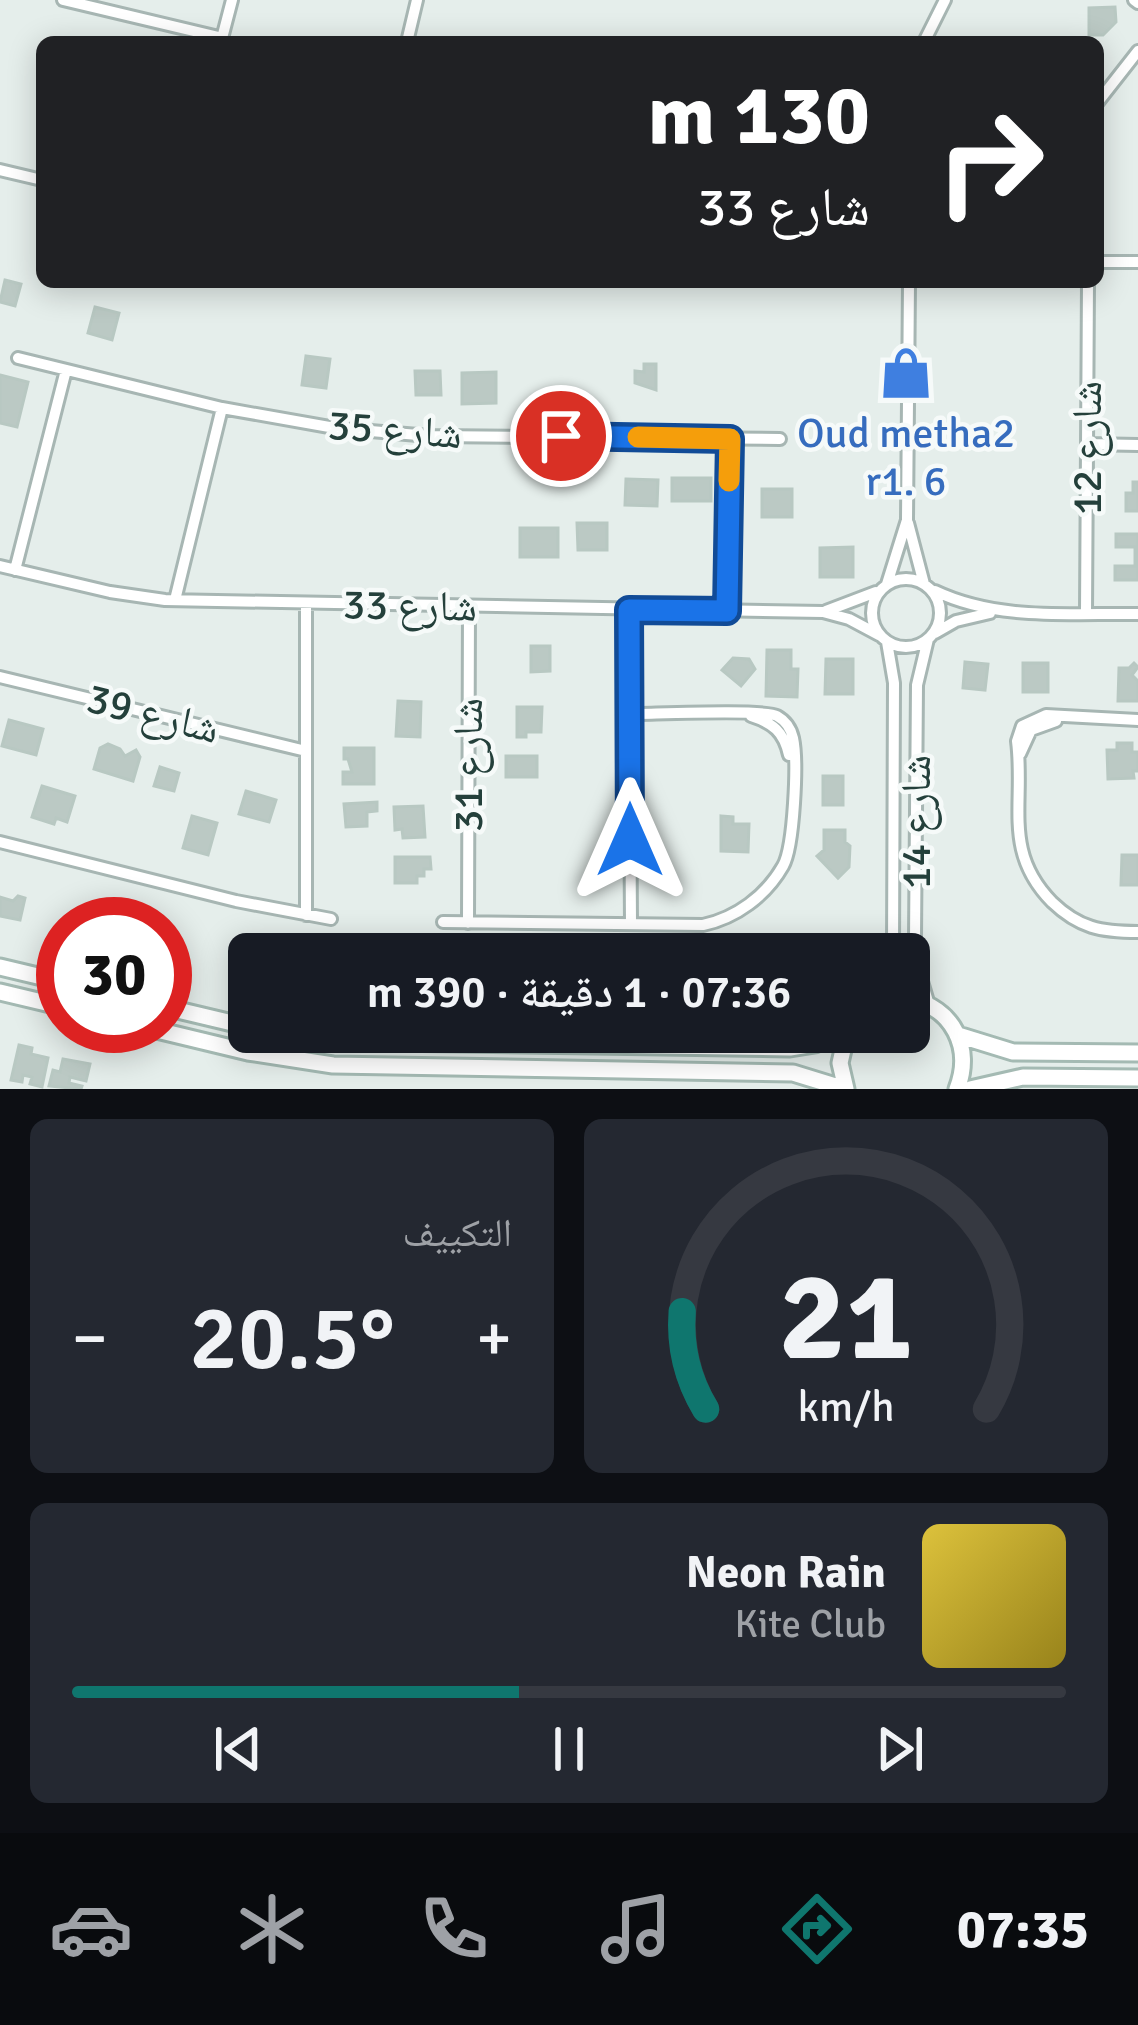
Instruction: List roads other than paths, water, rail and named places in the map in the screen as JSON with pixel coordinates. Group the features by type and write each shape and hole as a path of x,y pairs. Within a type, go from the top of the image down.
{"main road":[{"path":"0,967 36,976"},
{"path":"0,992 36,1001"},
{"path":"930,1006 958,1035 964,1061 957,1089"},
{"path":"192,1013 228,1022"},
{"path":"958,1035 1013,1052 1138,1053"},
{"path":"192,1039 333,1065 793,1073 846,1089"},
{"path":"840,1053 846,1089"},
{"path":"970,1089 1023,1077 1138,1078"}],"street":[{"path":"63,0 206,36"},
{"path":"223,36 232,0"},
{"path":"408,36 417,0"},
{"path":"927,36 945,0"},
{"path":"1104,94 1138,51"},
{"path":"0,170 36,179"},
{"path":"1104,262 1138,262"},
{"path":"909,288 907,520 927,586 939,606 938,626 930,637"},
{"name":"شارع 12","path":"1086,613 1088,288"},
{"name":"شارع 35","path":"18,358 299,424 400,434 780,440"},
{"path":"15,569 66,370"},
{"path":"175,600 222,408"},
{"path":"727,611 730,439"},
{"path":"1087,444 1138,445"},
{"path":"907,520 872,606 874,626 883,639 913,647 965,618 999,611"},
{"name":"شارع 33","path":"0,566 110,592 175,600 823,612 883,639"},
{"path":"884,586 905,579 971,606 999,611 1138,614"},
{"name":"شارع 33","path":"823,612 884,586"},
{"path":"305,915 306,604"},
{"name":"شارع 31","path":"468,923 469,607"},
{"path":"629,610 631,924"},
{"name":"شارع 14","path":"915,933 917,685 930,637"},
{"name":"شارع 14","path":"883,639 895,682 893,933"},
{"name":"شارع 39","path":"0,676 306,751"},
{"path":"443,922 703,925 749,905 774,878 788,855 793,770 782,734 768,722 741,714 630,714"},
{"path":"1138,720 1068,719 1036,726 1024,740 1019,757 1019,846 1034,883 1078,923 1102,932 1138,932"},
{"path":"0,842 236,902 331,919"}],"place":[{"name":"Oud metha2 r1. 6","path":"906,373"}]}
